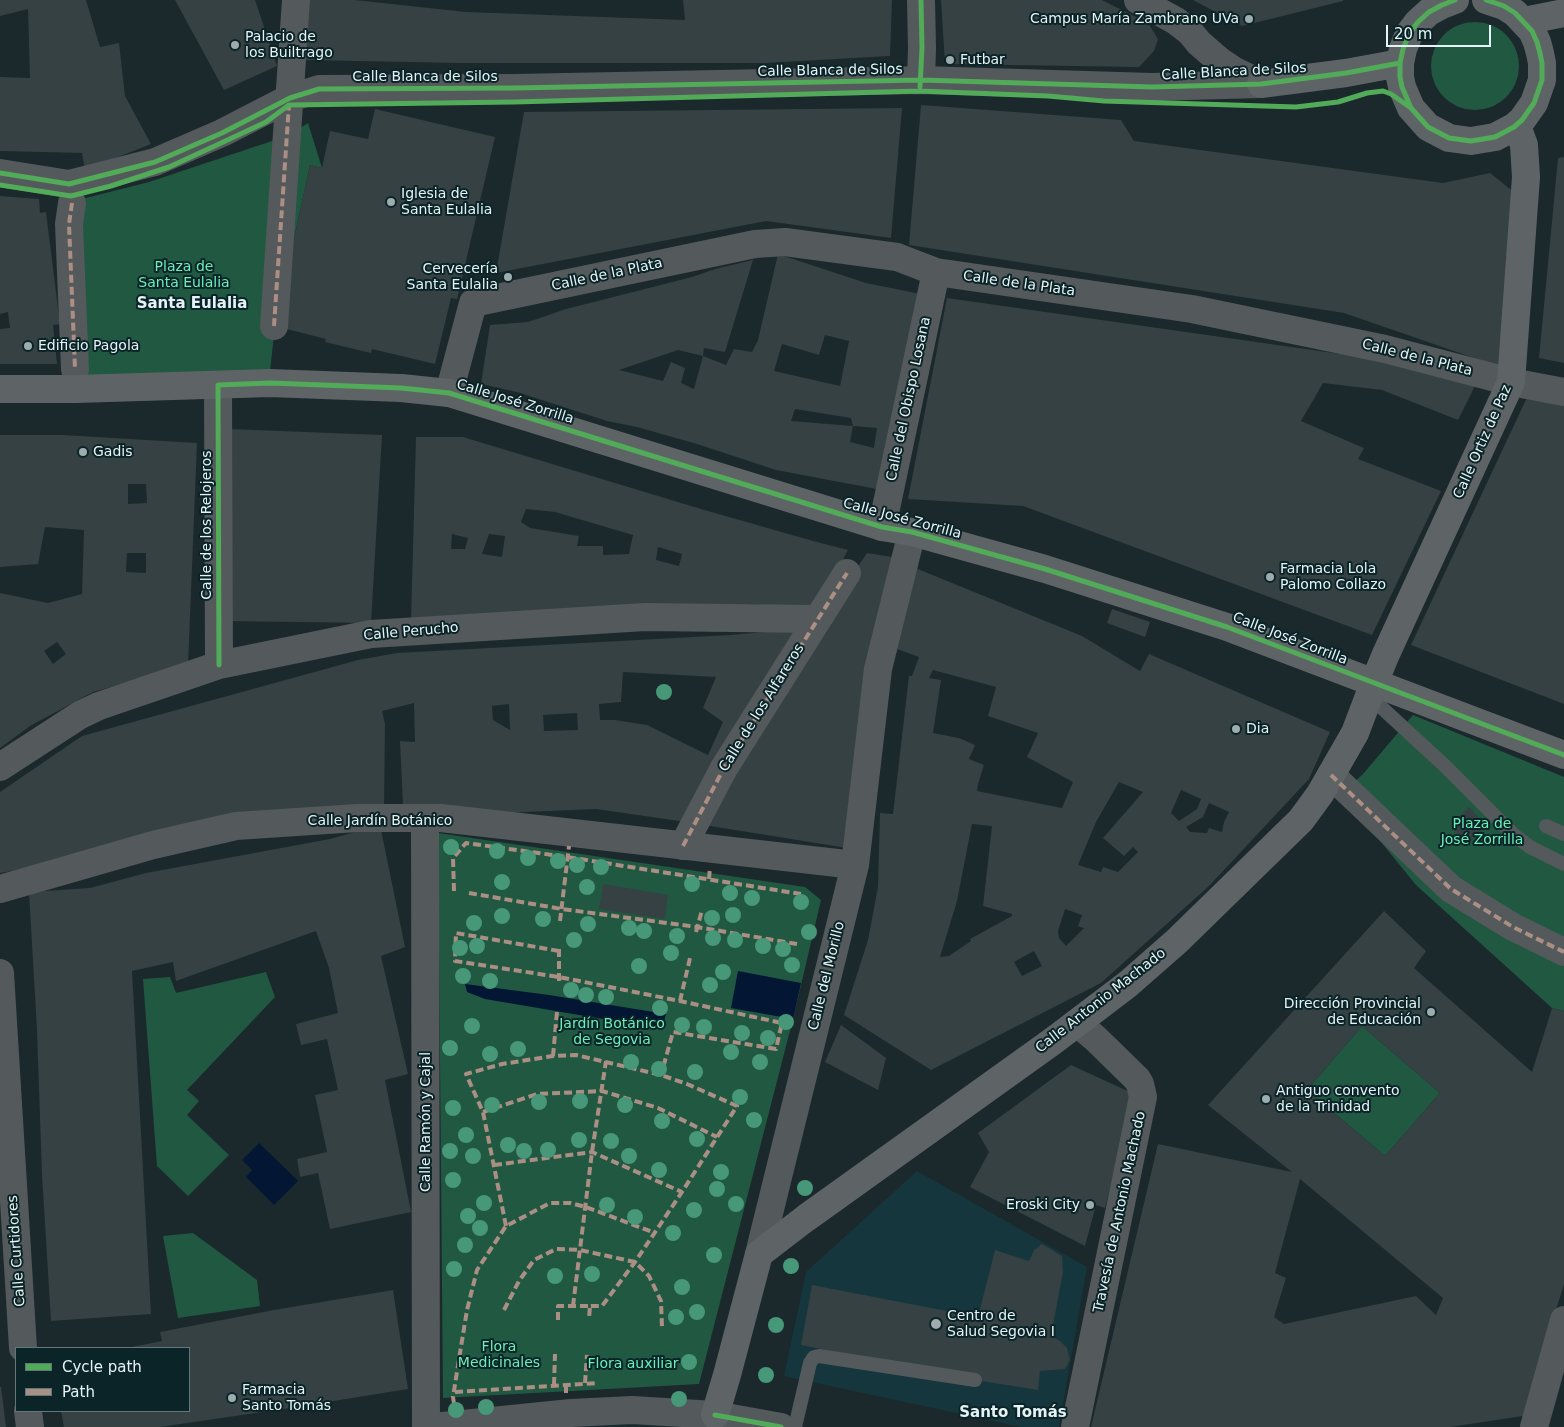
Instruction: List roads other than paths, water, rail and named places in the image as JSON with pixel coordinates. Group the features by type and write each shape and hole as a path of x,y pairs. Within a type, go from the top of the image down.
{"street":[{"path":"274,326 296,0"},
{"path":"921,0 921,71"},
{"path":"1138,0 1176,21 1221,62 1261,84"},
{"path":"1455,0 1442,4 1428,12 1418,22 1409,34 1403,48 1400,63 1402,88 1411,108 1423,122 1439,134 1460,140 1483,140 1514,127 1522,120 1534,103 1542,80 1542,63 1538,42 1524,21 1504,6 1486,0"},
{"path":"1524,21 1564,13"},
{"name":"Calle Blanca de Silos","path":"290,98 319,89 534,88 921,71 1152,88 1261,84 1338,75 1400,63"},
{"path":"0,172 70,193 155,162 222,132 290,98"},
{"name":"Calle Ortiz de Paz","path":"1372,700 1511,382 1526,177 1524,145 1520,134 1514,127"},
{"path":"70,193 69,224 75,368"},
{"name":"Calle de la Plata","path":"449,393 473,303 772,242 785,242 897,257 936,272 1192,309 1385,349 1511,382 1564,392"},
{"name":"Calle del Obispo Losana","path":"882,527 936,272"},
{"name":"Calle José Zorrilla","path":"0,389 76,389 270,383 392,387 449,393 882,527 912,532 1045,569 1227,627 1341,670 1372,700 1564,755"},
{"name":"Calle de los Relojeros","path":"218,385 218,665"},
{"name":"Calle del Morillo","path":"714,1415 727,1375 759,1254 855,864 878,669 912,532"},
{"name":"Calle de los Alfareros","path":"683,846 724,768 847,573"},
{"name":"Calle Perucho","path":"0,767 80,715 99,706 218,665 371,634 645,618 818,620"},
{"name":"Calle Antonio Machado","path":"759,1254 814,1212 1077,1023 1128,984 1177,941 1301,820 1320,794 1372,700"},
{"path":"1331,775 1451,889 1513,927 1564,952"},
{"name":"Calle Jardín Botánico","path":"0,889 153,845 236,826 357,818 441,818 855,864"},
{"name":"Calle Ramón y Cajal","path":"425,818 426,1427"},
{"name":"Calle Curtidores","path":"0,973 23,1347"},
{"name":"Travesía de Antonio Machado","path":"1075,1427 1143,1097 1137,1079 1077,1023"},
{"path":"1534,1427 1564,1320"},
{"path":"433,1427 571,1413 632,1410 714,1415 781,1427"},
{"path":"28,1412 30,1427"}],"lane":[{"name":"Calle José Zorrilla","path":"1372,700 1445,766 1515,836 1530,848 1564,864"},
{"path":"1546,826 1564,834"},
{"path":"795,1427 810,1363 814,1357 819,1356 975,1380"}],"water":[{"path":"738,971 801,983 793,1019 731,1008"},
{"path":"465,984 549,995 666,1014 662,1029 485,999 467,992"},
{"path":"259,1143 298,1181 274,1205 246,1177 252,1170 242,1160"}],"place":[{"name":"Campus María Zambrano UVa","path":"1249,19"},
{"name":"Palacio de los Builtrago","path":"235,45"},
{"name":"Futbar","path":"950,60"},
{"name":"Iglesia de Santa Eulalia","path":"391,202"},
{"name":"Cervecería Santa Eulalia","path":"508,277"},
{"name":"Edificio Pagola","path":"28,346"},
{"name":"Gadis","path":"83,452"},
{"name":"Farmacia Lola Palomo Collazo","path":"1270,577"},
{"name":"Dia","path":"1236,729"},
{"name":"Dirección Provincial de Educación","path":"1431,1012"},
{"name":"Antiguo convento de la Trinidad","path":"1266,1099"},
{"name":"Eroski City","path":"1090,1205"},
{"name":"Centro de Salud Segovia I","path":"936,1324"},
{"name":"Farmacia Santo Tomás","path":"232,1398"}],"district":[{"name":"Santa Eulalia","path":"192,304"},
{"name":"Santo Tomás","path":"1013,1413"}],"park label":[{"name":"Plaza de Santa Eulalia","path":"184,276"},
{"name":"Plaza de José Zorrilla","path":"1482,832"},
{"name":"Jardín Botánico de Segovia","path":"612,1032"},
{"name":"Flora Medicinales","path":"499,1355"},
{"name":"Flora auxiliar","path":"633,1364"}]}
